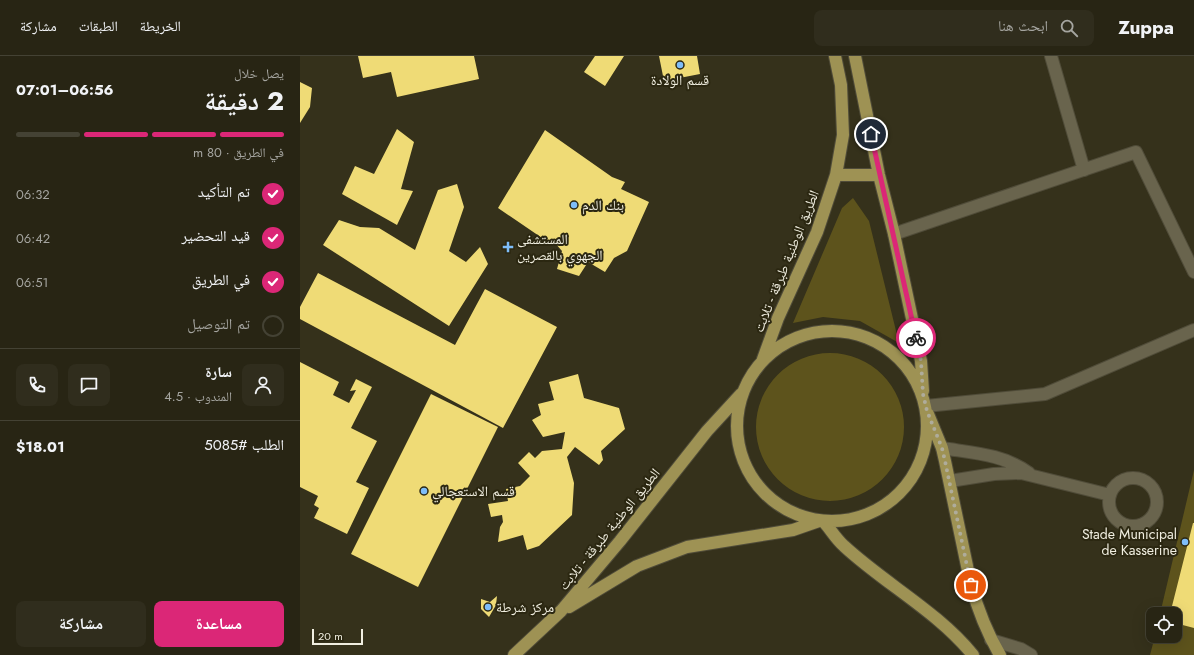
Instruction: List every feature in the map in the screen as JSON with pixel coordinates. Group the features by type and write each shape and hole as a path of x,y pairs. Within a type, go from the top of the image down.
{"main road":[{"name":"الطريق الوطنية طبرقة - تلابت","path":"763,359 778,318 817,232 836,175 843,134 841,85 834,56"},
{"path":"855,56 879,175 894,234 921,361 923,394 927,409 942,448 976,604 991,640 1000,655"},
{"path":"836,175 879,175"},
{"path":"923,394 907,366 883,345 853,332 820,331 789,340 763,359 751,375 742,393 736,421 739,449 750,476 768,498 792,513 822,522 853,520 880,510 901,492 917,468 925,440 927,409"},
{"name":"الطريق الوطنية طبرقة - تلابت","path":"514,655 561,611 620,541 707,431 742,393"},
{"name":"الطريق الوطنية طبرقة - تلابت","path":"561,611 637,566 687,547 794,530 822,522"},
{"path":"822,522 842,545 875,572 909,596 965,645 973,655"}],"street":[{"path":"1051,56 1084,170"},
{"path":"894,234 1136,152 1194,272"},
{"path":"927,409 1044,394 1194,330"},
{"path":"942,448 997,456 1021,467 1034,476"},
{"path":"950,481 1007,472 1034,476 1110,495"},
{"path":"991,640 1021,649 1031,655"}],"shaded area":[{"path":"853,198 869,221 899,343 860,321 823,317 793,323 842,208"},
{"path":"830,353 851,356 865,362 877,370 887,380 895,392 901,406 904,427 901,448 895,462 887,474 877,484 865,492 851,498 830,501 809,498 795,492 783,484 773,474 765,462 759,448 756,427 759,406 765,392 773,380 783,370 795,362 809,356"},
{"name":"Stade Municipal de Kasserine","path":"1194,470 1194,655 1150,655 1153,643 1182,643 1182,607 1162,607"}],"building":[{"path":"358,56 474,56 479,79 397,97 391,72 363,78"},
{"name":"قسم الولادة","path":"595,56 624,56 605,86 584,72"},
{"name":"قسم الولادة","path":"659,56 697,56 700,74 664,81"},
{"path":"300,82 312,88 310,107 300,123"},
{"path":"397,129 414,142 401,189 413,191 397,225 342,194 355,166 374,174"},
{"name":"بنك الدم","path":"545,130 612,177 625,182 621,189 649,202 627,251 614,258 605,272 588,262 579,276 557,269 562,251 555,243 545,240 498,208"},
{"path":"457,184 464,207 449,251 466,262 480,247 488,264 449,326 323,245 339,220 360,227 379,228 415,250 438,190"},
{"path":"318,273 455,345 485,289 557,327 503,428 300,319 300,307"},
{"path":"300,362 339,382 333,395 349,403 356,390 350,391 356,379 372,387 351,428 377,441 356,482 369,488 347,534 314,518 319,508 314,505 318,496 300,487"},
{"path":"578,374 584,398 619,408 625,429 601,451 603,460 599,465 575,447 567,457 574,483 572,515 539,546 527,550 523,535 498,542 500,527 503,522 502,515 491,517 488,504 508,501 506,489 520,486 530,476 518,463 529,452 535,458 542,451 562,449 565,432 543,437 532,420 541,415 538,404 554,400 549,382"},
{"name":"قسم الاستعجالي","path":"431,394 498,427 418,587 351,554"},
{"path":"1194,523 1194,628 1182,625 1182,607 1172,607"},
{"name":"مركز شرطة","path":"497,596 496,605 489,617 481,609 481,599 490,602"}],"way so far":[{"path":"916,338 921,361 923,394 927,411 942,448 971,585"}],"place":[{"name":"قسم الولادة","path":"680,65"},
{"name":"بنك الدم","path":"574,205"},
{"name":"المستشفى الجهوي بالقصرين","path":"508,247"},
{"name":"قسم الاستعجالي","path":"424,491"},
{"name":"Stade Municipal de Kasserine","path":"1185,542"},
{"name":"مركز شرطة","path":"488,607"}],"route":[{"path":"871,134 916,338"}]}
